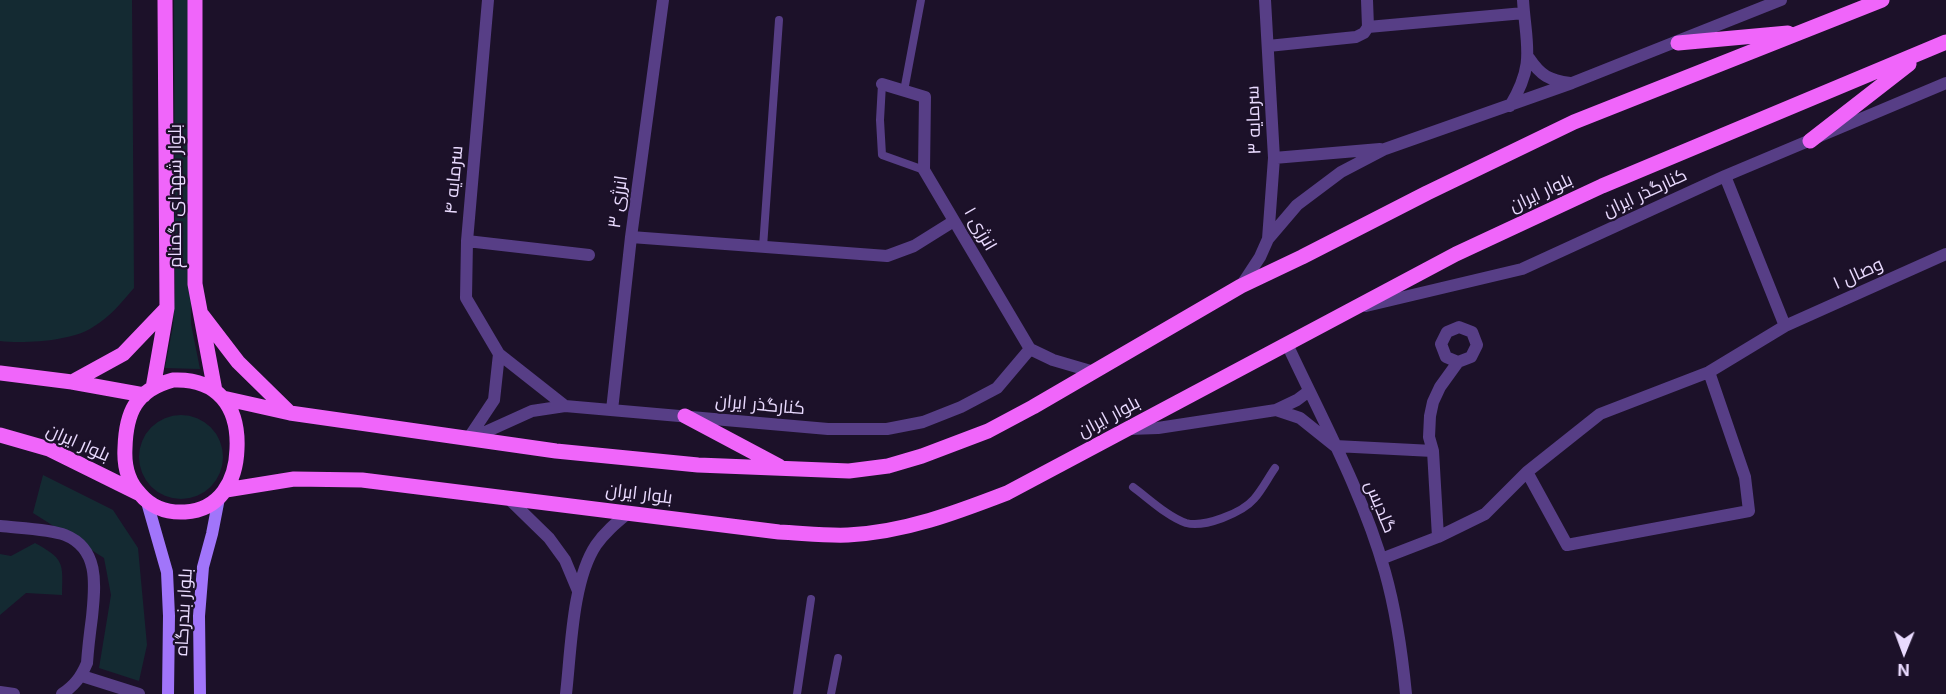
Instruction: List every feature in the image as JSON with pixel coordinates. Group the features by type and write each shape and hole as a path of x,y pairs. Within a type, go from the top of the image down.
{"main road":[{"name":"بلوار شهدای گمنام","path":"148,391 166,308 165,0"},
{"name":"بلوار شهدای گمنام","path":"195,0 195,284 219,394"},
{"name":"بلوار ایران","path":"219,394 290,413 556,451 698,465 849,471 888,466 988,431 1241,286 1574,122 1882,0"},
{"path":"1678,43 1806,32"},
{"name":"بلوار ایران","path":"222,494 294,479 362,480 779,532 847,535 900,529 940,518 1007,493 1456,254 1602,186 1946,42"},
{"path":"1809,141 1926,51"},
{"path":"72,382 123,354 166,308"},
{"path":"201,314 238,363 290,413"},
{"path":"0,373 148,391"},
{"path":"184,380 206,385 219,394 235,417 238,438 235,470 222,494 200,509 178,513 167,511 143,497 128,476 125,465 125,433 130,412 148,391 162,383 184,380"},
{"path":"685,416 785,468"},
{"name":"بلوار ایران","path":"0,435 49,449 143,497"}],"street":[{"name":"سرمایه ۴","path":"488,0 466,241 466,298 499,354"},
{"name":"انرژی ۳","path":"612,410 663,0"},
{"name":"سرمایه ۳","path":"1265,0 1274,158 1268,239"},
{"path":"1268,46 1347,39 1364,33 1368,27 1367,0"},
{"path":"1510,106 1523,82 1529,58 1523,0"},
{"path":"1241,286 1260,257 1268,239 1297,205 1341,172 1385,149 1572,83 1678,43 1781,0"},
{"path":"1368,27 1524,13"},
{"path":"1529,58 1537,70 1552,80 1572,83"},
{"name":"کنارگذر ایران","path":"1350,310 1522,269 1725,177 1946,83"},
{"path":"882,84 925,97 924,170"},
{"path":"1274,158 1385,149"},
{"name":"انرژی ۱","path":"924,170 1030,349"},
{"path":"1725,177 1785,326"},
{"path":"632,237 887,256 914,246 954,221"},
{"path":"466,241 589,255"},
{"name":"وصال ۱","path":"1381,559 1438,537 1485,514 1527,472 1600,414 1709,372 1785,326 1946,254"},
{"name":"گلدیس","path":"1287,344 1367,518 1381,559 1395,618 1406,694"},
{"path":"1030,349 1053,360 1094,372"},
{"name":"کنارگذر ایران","path":"468,440 532,411 565,406 828,429 886,429 923,422 942,415 997,388 1030,349"},
{"path":"499,354 565,406"},
{"path":"468,440 494,399 499,354"},
{"path":"1438,537 1433,451 1429,437 1433,402 1440,387 1458,362"},
{"path":"1527,472 1567,545 1749,511 1745,477 1709,372"},
{"path":"1127,429 1158,428 1276,410 1297,400 1309,391"},
{"path":"1276,410 1300,418 1335,446 1433,451"},
{"name":"بلوار بندرگاه","path":"200,694 199,616 203,567 222,494"},
{"name":"بلوار بندرگاه","path":"143,497 167,572 168,694"},
{"path":"508,498 549,538 565,560 578,591"},
{"path":"567,694 578,591 594,547 608,529 628,513"},
{"path":"0,526 64,534 77,542 87,553 93,566 95,581 87,663 82,676 62,694"},
{"path":"82,676 139,694"},
{"path":"0,692 14,694"}],"lane":[{"path":"904,91 921,0"},
{"path":"763,247 779,20"},
{"path":"882,84 880,120 882,154 924,170"},
{"path":"1132,487 1160,508 1187,523 1206,523 1231,515 1254,500 1275,468"},
{"path":"797,694 811,599"},
{"path":"831,694 838,658"}],"shaded area":[{"path":"0,0 132,0 134,288 99,323 73,336 35,342 0,341"},
{"path":"174,0 191,0 191,324 200,369 165,368 173,326 175,292"},
{"path":"181,415 197,418 211,427 220,441 223,457 220,473 211,487 197,496 181,499 165,496 151,487 142,473 139,457 142,441 151,427 165,418"},
{"path":"43,475 113,510 138,548 147,645 139,681 99,668 111,595 104,558 33,513"},
{"path":"35,543 52,553 60,563 62,595 26,593 0,615 0,554 11,556"}]}
